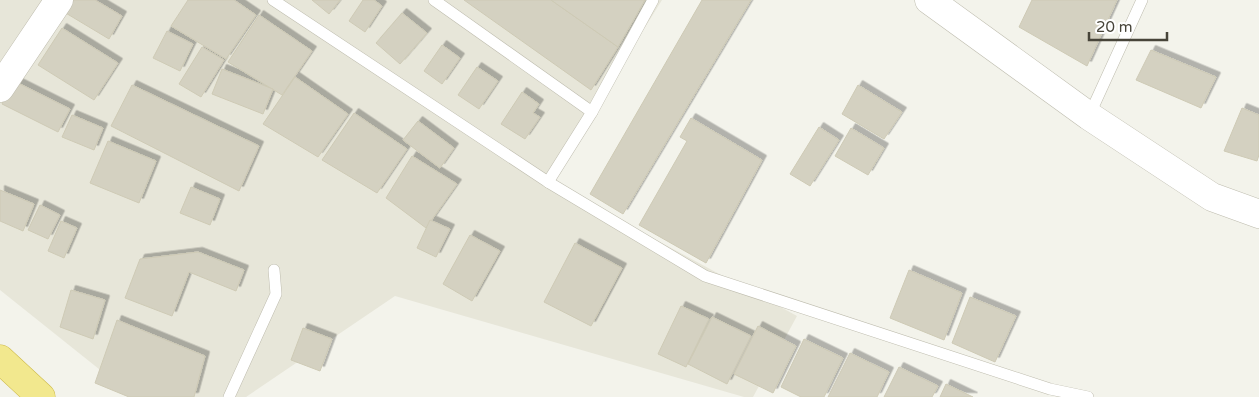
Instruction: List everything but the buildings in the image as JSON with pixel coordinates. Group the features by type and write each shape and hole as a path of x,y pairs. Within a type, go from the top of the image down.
{"highway":[{"path":"0,359 41,397"}],"street":[{"path":"0,88 59,0"},
{"path":"929,0 1089,116 1212,197 1259,214"}],"lane":[{"path":"273,0 548,182 705,276 1050,389 1088,397"},
{"path":"434,0 592,112"},
{"path":"548,182 592,112 653,0"},
{"path":"1089,116 1142,0"},
{"path":"229,397 276,294 274,270"}],"shaded area":[{"path":"0,0 662,0 549,182 797,316 753,397 744,397 395,296 246,397 134,397 0,290"}]}
